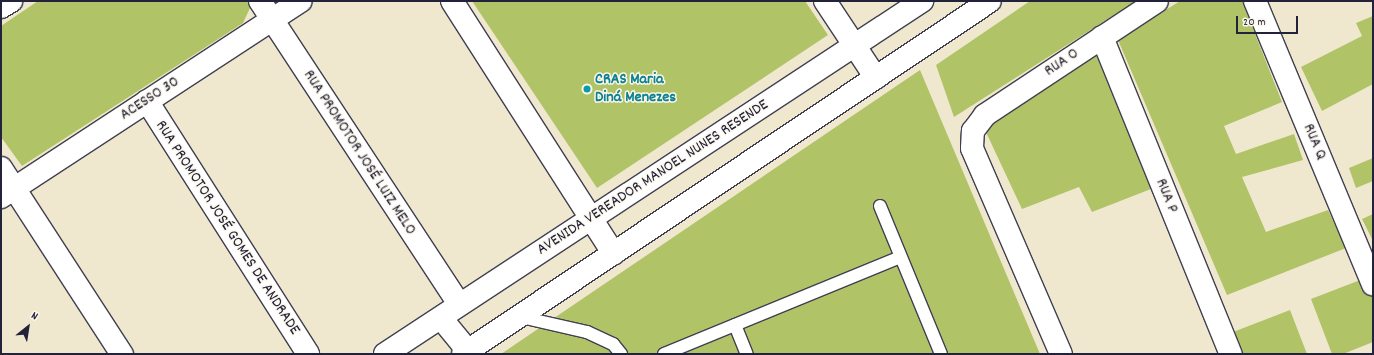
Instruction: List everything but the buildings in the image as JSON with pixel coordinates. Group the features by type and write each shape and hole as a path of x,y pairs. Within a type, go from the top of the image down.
{"street":[{"path":"1,7 11,1"},
{"name":"RUA PROMOTOR JOSÉ LUIZ MELO","path":"260,1 459,304"},
{"name":"ACESSO 30","path":"8,193 300,1"},
{"path":"452,1 614,254"},
{"path":"825,1 876,78"},
{"name":"AVENIDA VEREADOR MANOEL NUNES RESENDE","path":"385,354 922,1"},
{"path":"441,318 467,353 990,1"},
{"name":"RUA O","path":"1061,354 972,148 973,131 985,115 1157,1"},
{"name":"RUA Q","path":"1255,1 1373,284"},
{"name":"RUA P","path":"1102,37 1231,354"},
{"name":"RUA PROMOTOR JOSÉ GOMES DE ANDRADE","path":"147,101 308,354"},
{"path":"1,168 8,193 122,354"}],"lane":[{"path":"880,206 941,354"},
{"path":"664,354 900,257"},
{"path":"521,316 587,332 613,344 621,354"},
{"path":"735,325 747,354"}],"green space":[{"path":"38,1 247,1 251,6 243,23 22,166 1,137 1,26"},
{"path":"472,1 805,1 828,35 597,188"},
{"path":"1030,1 1136,1 954,117 936,65"},
{"path":"1180,1 1242,1 1282,102 1224,126 1236,154 1294,134 1303,160 1242,177 1266,232 1328,210 1346,248 1227,295 1118,40"},
{"path":"1373,16 1373,84 1322,111 1301,67 1362,36 1356,23"},
{"path":"1095,52 1151,189 1092,212 1079,187 1022,209 984,128"},
{"path":"920,70 1040,354 501,354"},
{"path":"1373,158 1373,181 1356,188 1349,168"},
{"path":"1373,214 1373,241 1362,219"},
{"path":"1368,277 1373,290 1373,342 1343,354 1332,354 1311,299"},
{"path":"1290,310 1307,354 1241,354 1233,332"}],"place":[{"name":"CRAS Maria Diná Menezes","path":"587,89"}]}
